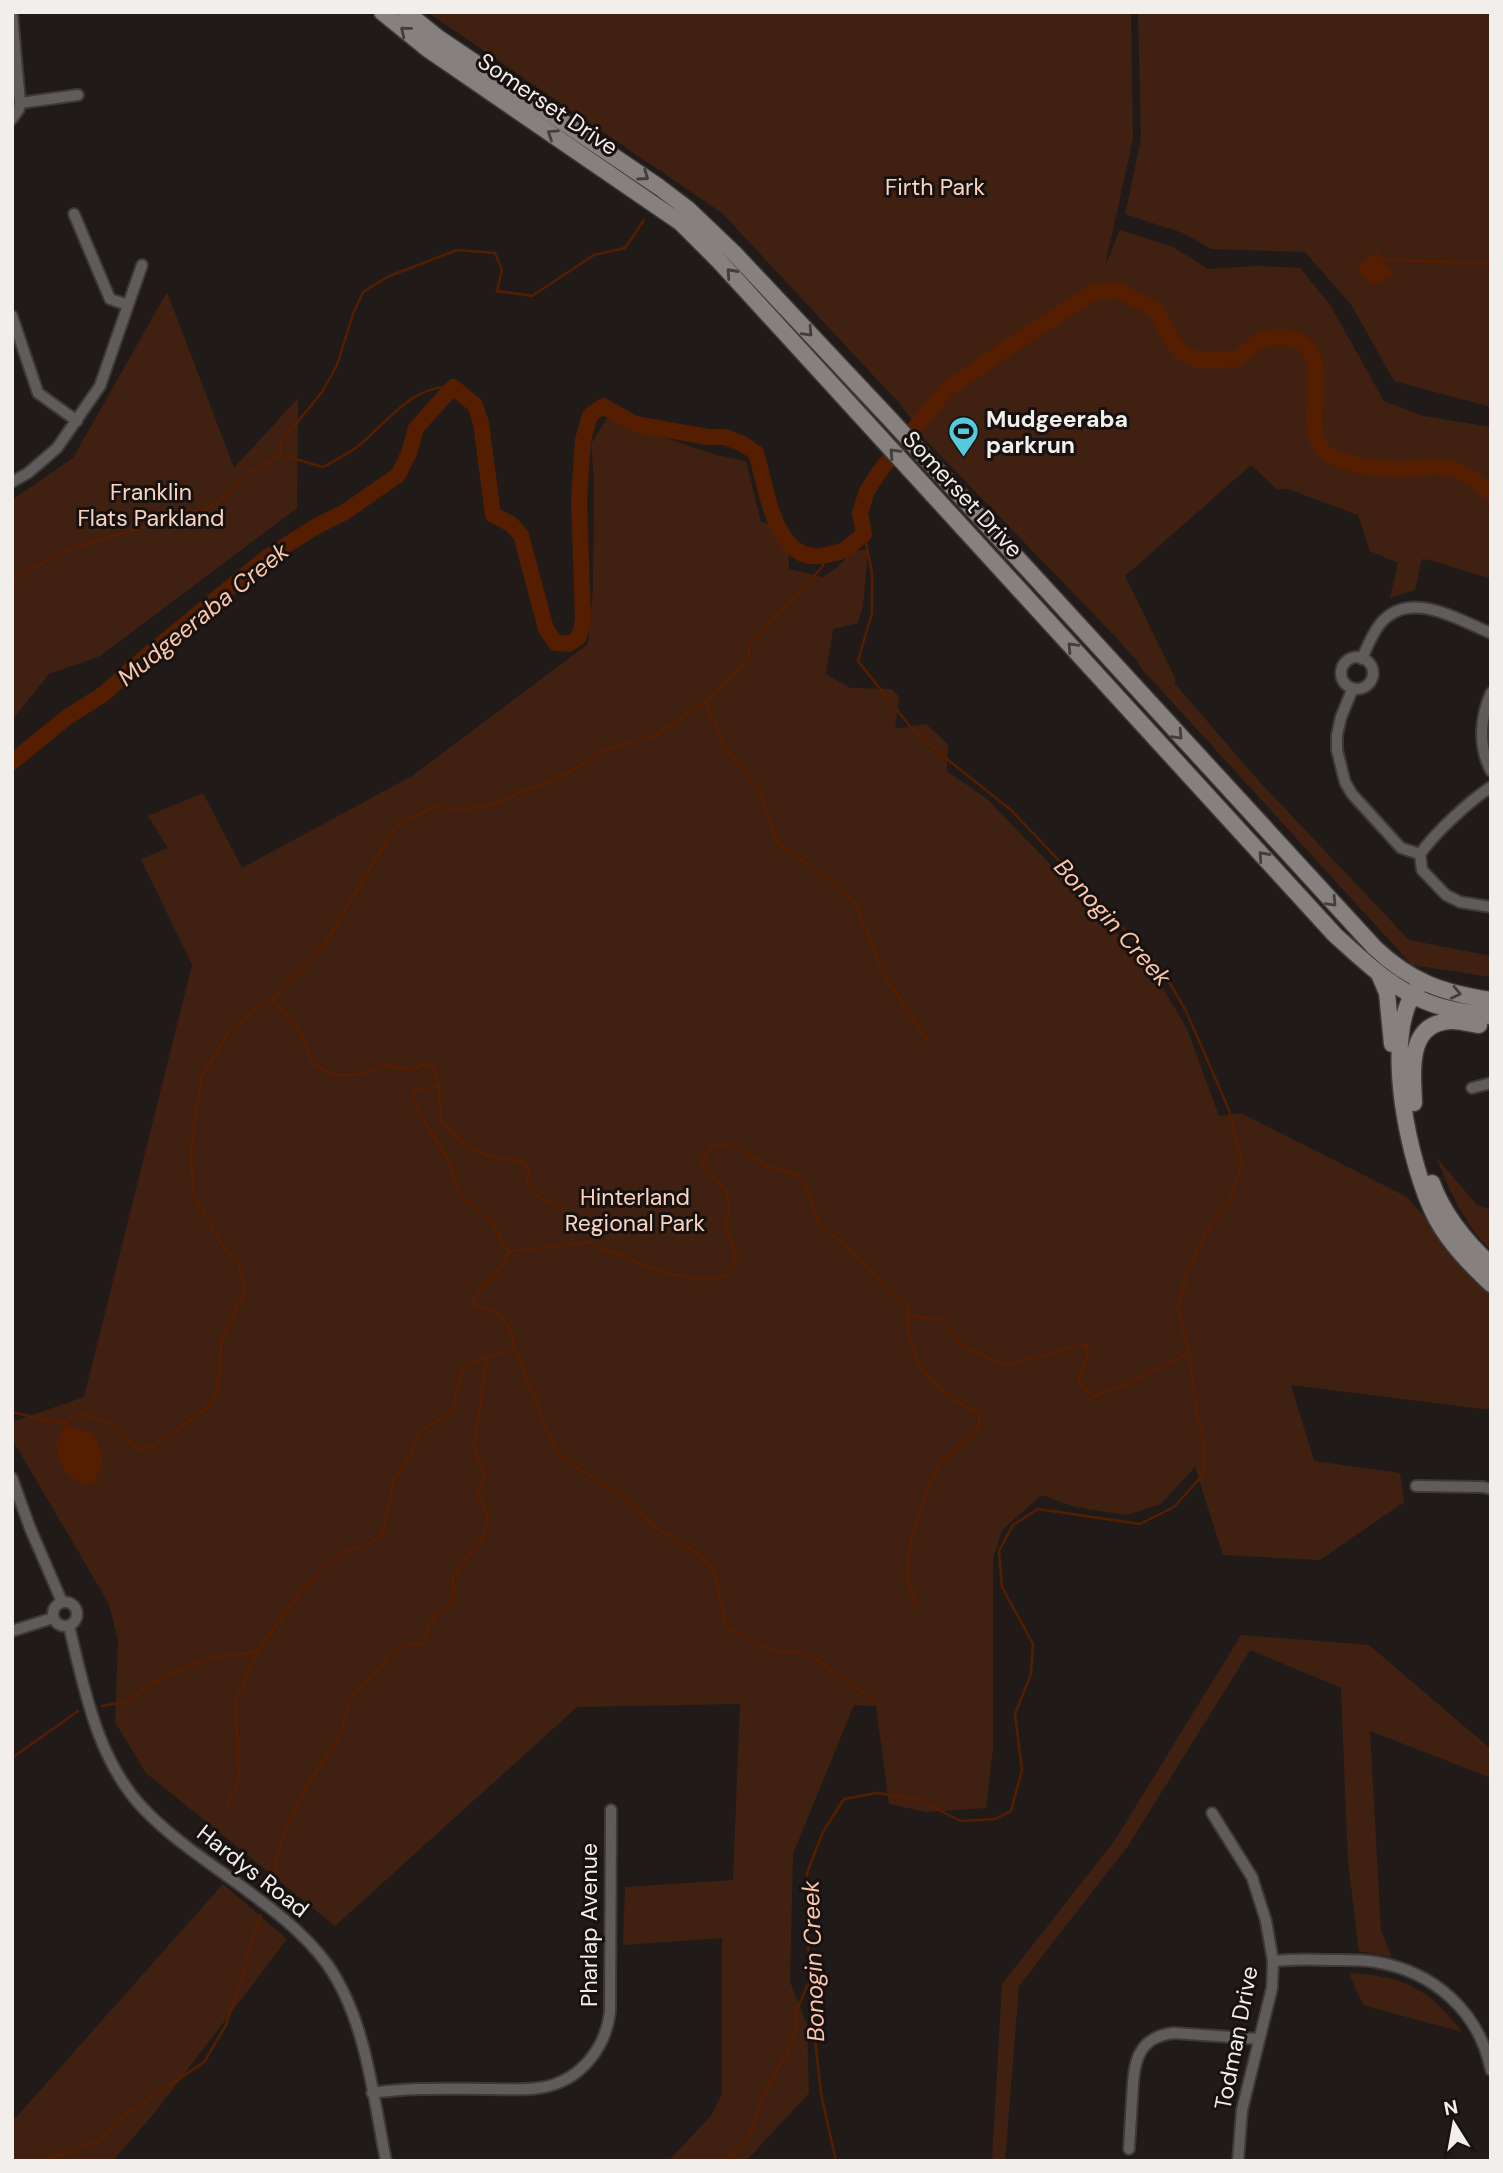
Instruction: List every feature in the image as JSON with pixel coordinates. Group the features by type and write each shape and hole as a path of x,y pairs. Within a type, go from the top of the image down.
{"main road":[{"name":"Somerset Drive","path":"382,12 429,50 681,223 720,262 1335,934 1379,974 1450,1009 1491,1016"},
{"name":"Somerset Drive","path":"406,12 437,37 688,209 734,253 889,418 1417,992 1452,993 1491,1000"},
{"path":"1118,697 1132,684"},
{"path":"1379,974 1387,993 1394,1063 1433,1186 1443,1208 1468,1248 1491,1272"},
{"path":"1417,992 1401,1025 1399,1042 1418,1177 1446,1234 1464,1258 1491,1284"},
{"path":"1409,1107 1413,1056 1423,1035 1438,1024 1452,1021 1491,1026"},
{"path":"1460,1233 1491,1265"}],"street":[{"path":"12,14 20,103 12,119"},
{"path":"20,103 78,94"},
{"path":"74,214 110,299 128,305"},
{"path":"12,482 28,473 57,448 100,386 142,265"},
{"path":"12,316 38,393 77,421"},
{"path":"1362,659 1381,623 1391,614 1404,609 1426,608 1491,633"},
{"path":"1362,659 1371,666 1372,677 1366,686 1353,688 1343,681 1341,672 1349,660 1362,659"},
{"path":"1353,688 1340,717 1337,735 1337,750 1345,782 1352,794 1401,848 1420,854"},
{"path":"1491,693 1481,735 1491,771"},
{"path":"1491,787 1427,844 1420,854 1422,870 1446,895 1460,902 1491,907"},
{"path":"1472,1088 1491,1083"},
{"path":"12,1478 62,1602"},
{"path":"1416,1486 1491,1489"},
{"path":"62,1602 71,1603 77,1610 77,1620 69,1626 58,1624 53,1618 55,1608 62,1602"},
{"path":"12,1631 53,1618"},
{"name":"Hardys Road","path":"69,1626 88,1702 111,1762 125,1786 165,1829 290,1924 327,1965 354,2015 386,2161"},
{"name":"Pharlap Avenue","path":"372,2093 399,2089 547,2087 567,2079 592,2058 609,2025 610,2012 611,1810"},
{"name":"Todman Drive","path":"1212,1813 1252,1877 1266,1921 1273,1961 1272,1988 1242,2110 1238,2161"},
{"path":"1273,1961 1373,1961 1411,1972 1443,1990 1464,2011 1477,2029 1491,2070"},
{"path":"1129,2149 1135,2062 1149,2042 1162,2035 1174,2033 1259,2039"}],"green space":[{"name":"Firth Park","path":"427,12 1131,12 1133,139 1105,266 1120,230 1173,247 1208,269 1257,266 1300,268 1330,305 1384,401 1423,416 1491,427 1491,579 1422,559 1415,590 1390,598 1398,563 1370,551 1358,515 1288,489 1277,489 1251,465 1125,576 1176,680 1174,683 1259,781 1409,940 1491,956 1491,977 1412,965 1109,630 914,428 916,426 900,404 722,213"},
{"path":"1138,12 1491,12 1491,407 1394,381 1352,306 1305,252 1211,249 1183,233 1125,214 1141,139"},
{"name":"Franklin Flats Parkland","path":"167,292 234,468 298,398 297,508 100,656 49,674 12,720 12,500 73,458"},
{"name":"Hinterland Regional Park","path":"607,418 716,455 746,461 761,522 788,527 789,569 823,577 855,550 868,550 863,606 858,623 833,629 826,674 850,688 892,689 899,697 895,729 926,724 948,744 947,771 987,799 1151,968 1187,1029 1219,1116 1241,1113 1407,1197 1491,1292 1491,1410 1291,1385 1314,1461 1400,1473 1404,1502 1320,1560 1223,1555 1195,1467 1161,1504 1127,1515 1075,1507 1042,1495 1002,1530 993,1559 993,1748 986,1808 926,1812 889,1804 876,1706 854,1705 793,1854 790,1982 807,2025 809,2093 746,2161 668,2161 710,2117 722,2094 722,1938 623,1945 625,1887 733,1880 740,1704 577,1707 335,1926 146,1773 115,1722 118,1641 109,1604 12,1439 12,1422 84,1397 192,965 141,859 168,848 148,816 203,793 242,868 412,776 588,644 593,589 594,479 591,444"},
{"path":"1436,1157 1477,1205 1491,1210 1491,1250 1465,1218"},
{"path":"1241,1635 1369,1645 1491,1749 1491,1778 1370,1731 1381,1931 1392,1957 1359,1951 1348,1862 1341,1688 1250,1650 1128,1846 1019,1986 1005,2161 992,2161 1002,1984 1115,1840"},
{"path":"223,1884 287,1939 156,2111 113,2161 12,2161 12,2122"},
{"path":"1349,1973 1385,1977 1413,1987 1438,2005 1462,2032 1363,2005"}],"shaded area":[{"path":"1377,251 1394,274 1375,285 1364,278 1357,267"},
{"path":"66,1423 72,1428 93,1433 97,1440 101,1457 95,1482 86,1485 72,1477 62,1465 56,1444"}],"waterway":[{"path":"281,455 281,442 322,392 337,365 363,292 387,277 457,250 495,253 502,270 497,291 532,296 594,255 625,248 644,220"},
{"path":"1384,260 1491,263"},
{"name":"Mudgeeraba Creek","path":"12,762 66,718 105,693 266,558 315,527 345,512 398,475 409,453 416,428 453,387 475,405 481,423 493,515 511,524 521,535 546,629 556,643 569,644 579,637 583,620 579,499 583,440 590,415 603,406 635,424 708,437 725,437 743,444 756,453 769,503 784,537 795,549 809,555 840,552 864,534 860,513 867,491 880,471 945,391 1092,293 1117,290 1156,310 1173,342 1183,353 1198,360 1238,359 1255,344 1267,338 1289,338 1304,344 1312,355 1316,369 1316,434 1321,447 1327,453 1347,462 1371,467 1450,468 1467,475 1491,493"},
{"path":"12,578 75,547 206,509 226,496 247,474 281,455 323,467 357,447 412,399 438,388 453,387"},
{"name":"Bonogin Creek","path":"836,2161 821,2094 809,1983 807,1873 823,1832 844,1799 877,1793 916,1799 961,1821 995,1819 1011,1811 1022,1770 1015,1714 1031,1674 1033,1644 1002,1587 999,1551 1013,1525 1038,1509 1140,1524 1174,1507 1202,1476 1205,1443 1198,1421 1189,1353 1178,1308 1187,1272 1206,1233 1231,1198 1242,1164 1229,1110 1186,1011 1161,968 1011,810 909,725 858,661 872,613 872,573 864,534"},
{"path":"63,1423 79,1414 107,1421 140,1449 154,1446 210,1406 217,1393 222,1339 245,1290 239,1265 220,1242 193,1193 191,1150 201,1078 230,1030 279,992 325,943 389,837 403,821 436,807 463,810 489,805 563,776 603,751 656,735 706,701 749,659 749,646 823,566 823,556"},
{"path":"706,702 726,750 757,787 779,845 824,875 857,906 883,973 927,1040"},
{"path":"272,998 300,1032 314,1065 335,1075 356,1075 385,1065 411,1070 425,1064 433,1068 439,1086 441,1122 471,1149 491,1157 523,1161 529,1171 527,1183 535,1195 563,1208"},
{"path":"439,1086 416,1090 412,1096 416,1108 449,1161 460,1194 493,1224 508,1252 501,1267 473,1302 498,1314 508,1327 554,1447 571,1464 622,1496 655,1527 702,1556 715,1575 726,1627 758,1645 781,1652 802,1652 876,1702"},
{"path":"508,1252 588,1242 663,1273 706,1280 727,1275 737,1255 725,1229 729,1207 726,1191 701,1162 713,1145 722,1144 741,1149 768,1167 796,1174 807,1189 819,1223 861,1260 894,1297 907,1301 912,1348 925,1372 944,1392 979,1413 979,1427 937,1466 911,1537 907,1578 916,1608"},
{"path":"908,1316 940,1319 966,1349 1007,1365 1086,1344 1088,1356 1078,1382 1094,1397 1189,1353"},
{"path":"227,1804 239,1781 236,1700 257,1652 301,1591 330,1561 349,1550 367,1546 382,1534 394,1479 408,1460 420,1432 453,1410 460,1375 467,1365 514,1347"},
{"path":"269,1890 283,1836 306,1788 342,1731 349,1700 382,1667 389,1654 404,1645 423,1643 434,1616 449,1605 454,1595 453,1577 485,1534 488,1516 477,1493 485,1474 474,1448 487,1356"},
{"path":"12,1412 64,1424"},
{"path":"102,1706 124,1702 168,1674 212,1658 255,1652"},
{"path":"12,1758 78,1711"},
{"path":"42,2161 100,2141 117,2121 204,2062 226,2025 261,1915"},
{"path":"726,2161 749,2136 767,2088 793,2042 797,2010 807,1986"}],"place":[{"name":"Mudgeeraba parkrun","path":"963,459"}]}
